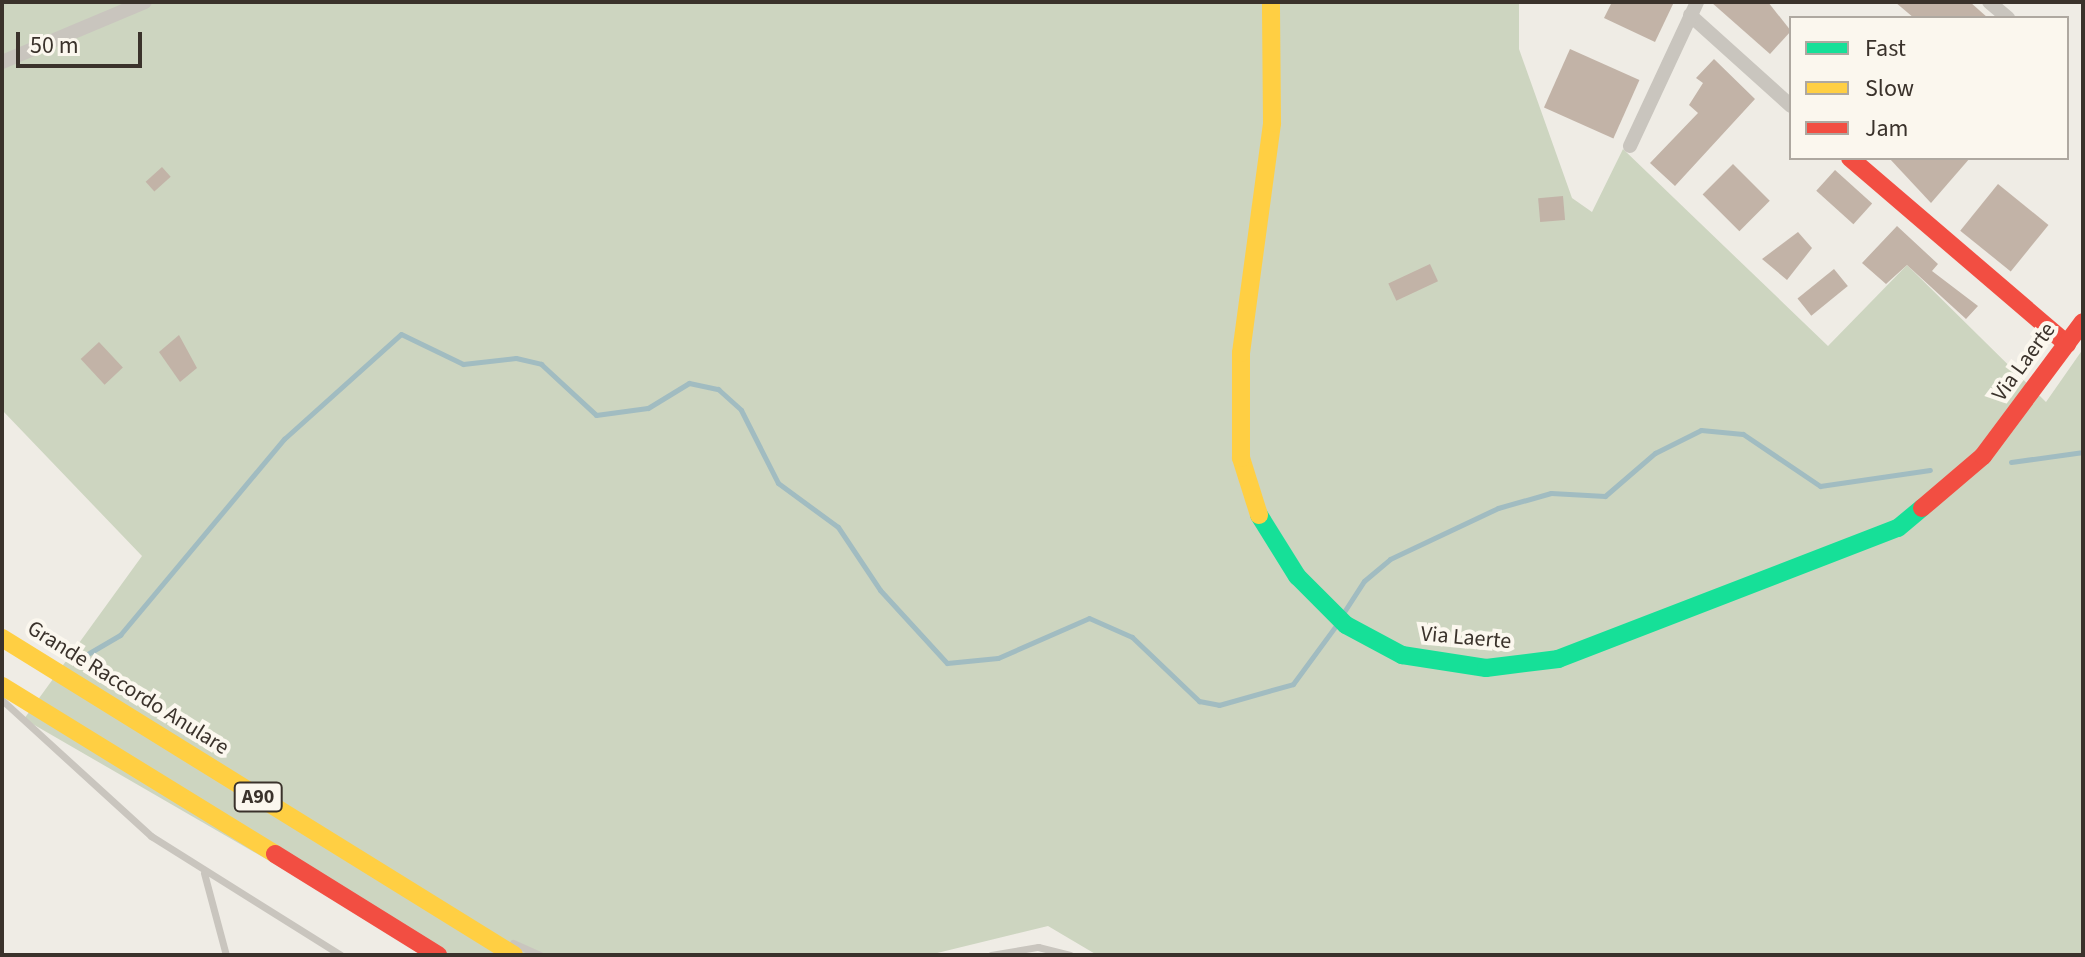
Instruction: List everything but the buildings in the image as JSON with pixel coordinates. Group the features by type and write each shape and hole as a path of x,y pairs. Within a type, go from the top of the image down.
{"main road":[{"name":"Via Laerte","path":"1271,2 1272,123 1241,353 1238,437 1258,514 1316,598 1361,635 1445,664 1535,664 1627,637 1879,536 1927,509 1967,473 2083,322"},
{"path":"1852,160 2067,344"},
{"name":"Grande Raccordo Anulare","path":"2,638 514,955"},
{"name":"A90","path":"2,686 438,955"}],"street":[{"path":"2,62 145,2"},
{"path":"1989,2 2006,16"},
{"path":"1630,146 1693,8 1789,104"}],"lane":[{"path":"2,700 136,824 204,873 341,955"},
{"path":"204,873 226,955"},
{"path":"450,916 540,955"},
{"path":"991,955 1046,947 1070,955"}],"green space":[{"path":"2,2 1519,2 1519,49 1572,198 1592,212 1623,149 1828,346 1907,265 2046,402 2083,349 2083,955 1097,955 1048,926 929,955 432,955 24,719 142,556 2,410"}],"waterway":[{"path":"79,659 120,635 284,439 401,334 463,364 516,358 541,364 596,415 648,408 689,383 718,389 741,410 778,483 838,527 880,590 947,663 998,658 1089,618 1132,637 1199,701 1219,705 1293,684 1337,624"},
{"path":"1342,615 1364,581 1390,559 1498,508 1551,493 1605,496 1655,453 1701,430 1743,434 1820,486 1930,470"},
{"path":"2011,462 2083,452"}],"traffic: fast":[{"path":"1259,515 1297,576 1346,625 1402,655 1486,668 1558,659 1898,528 1922,508"}],"traffic: slow":[{"path":"1259,515 1241,458 1241,353 1272,123 1271,2"},
{"path":"2,638 514,955"},
{"path":"2,686 275,854"}],"traffic: jam":[{"path":"1852,160 2067,344"},
{"path":"1922,508 1983,456 2083,322"},
{"path":"275,854 438,955"}]}
